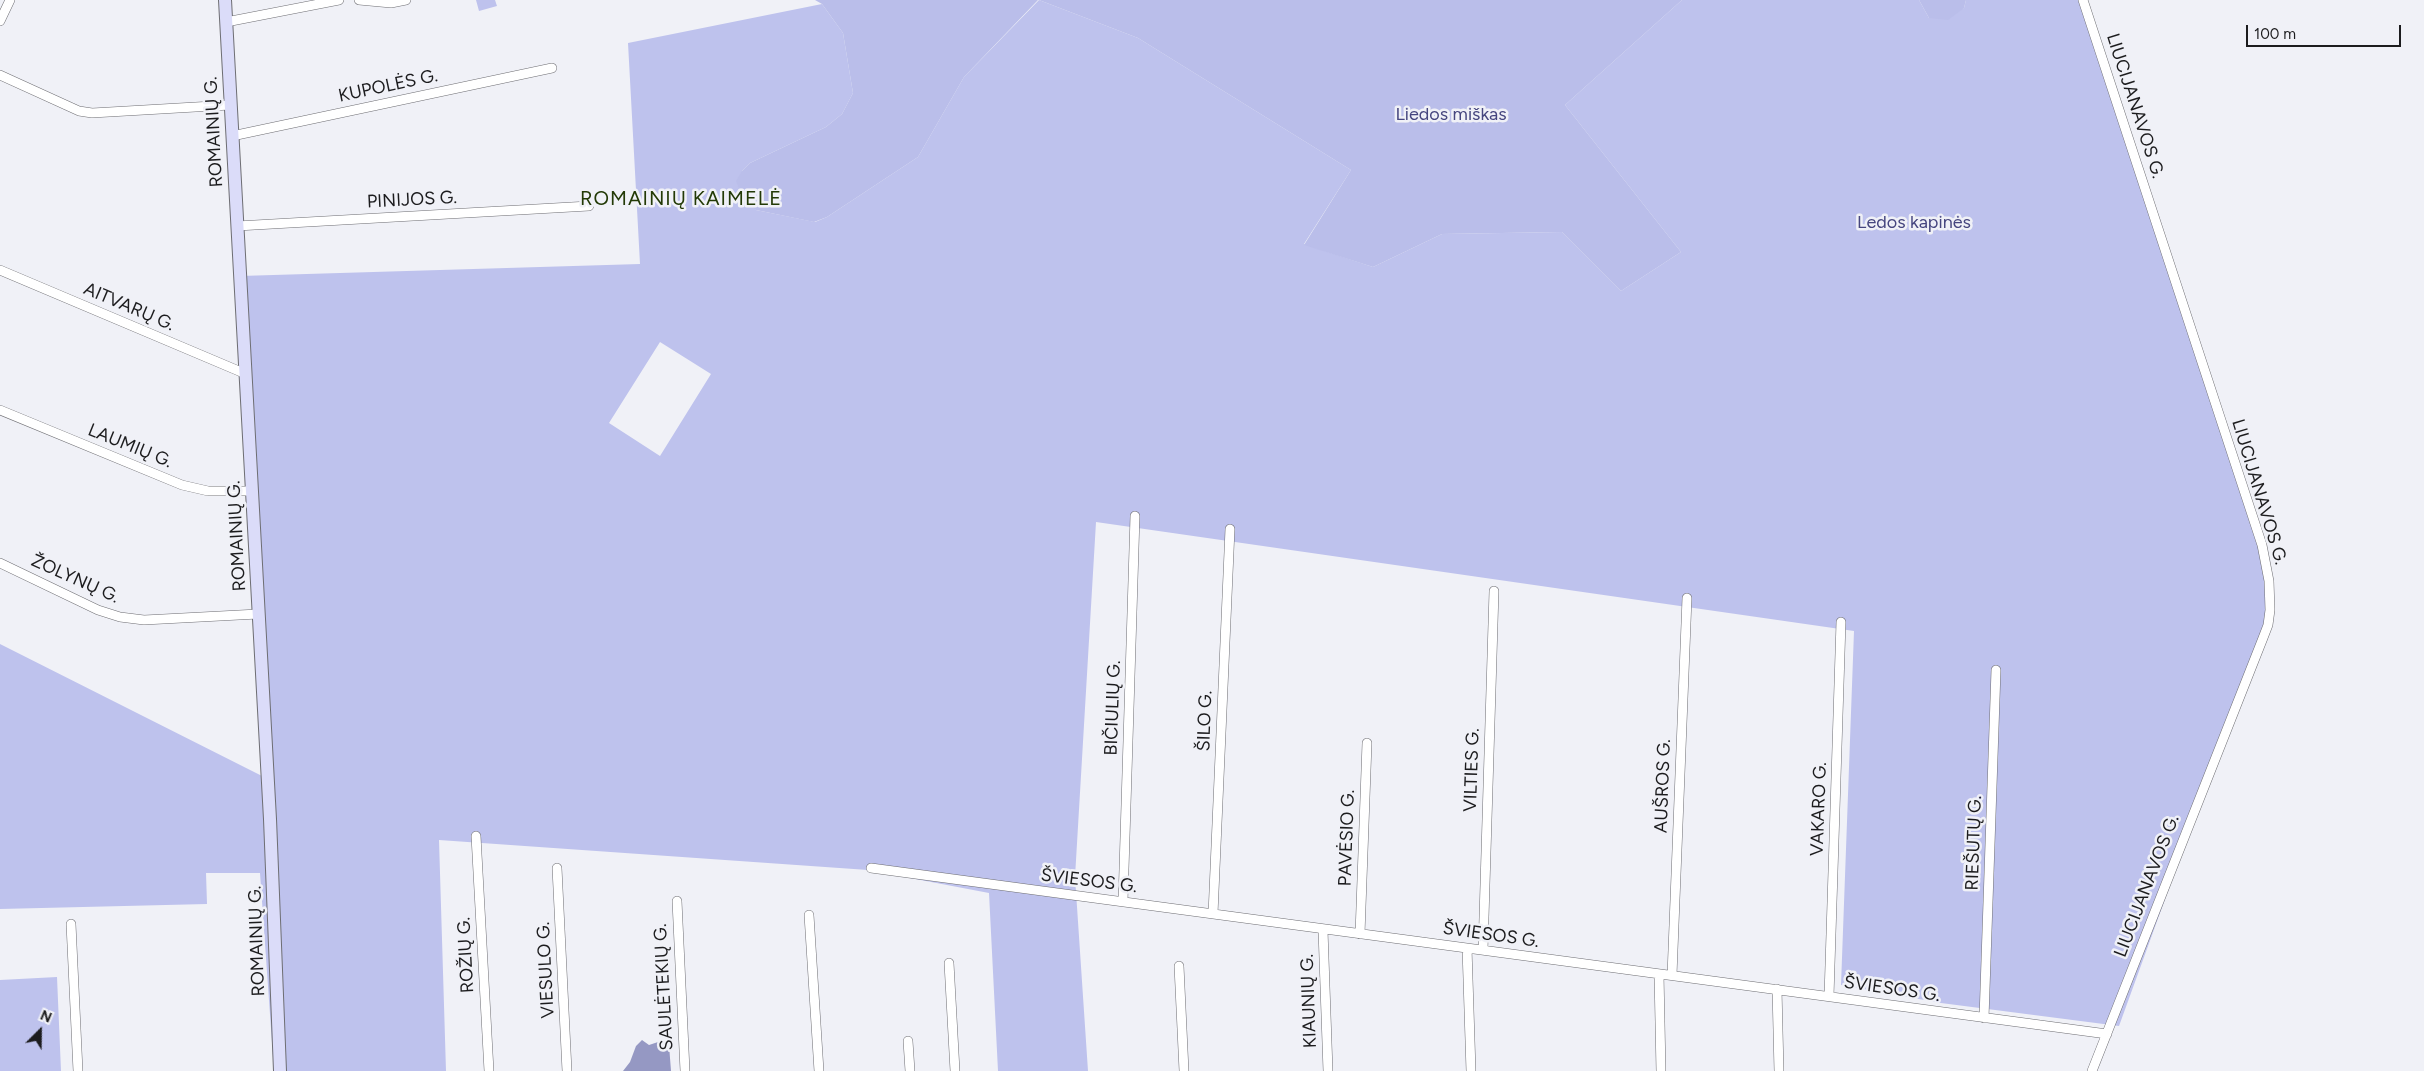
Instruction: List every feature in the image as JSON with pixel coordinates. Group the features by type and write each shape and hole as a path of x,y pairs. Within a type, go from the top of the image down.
{"main road":[{"name":"ROMAINIŲ G.","path":"225,0 270,819 280,1071"}],"street":[{"path":"0,21 10,0"},
{"path":"226,22 339,0"},
{"path":"359,0 391,2 406,0"},
{"name":"LIUCIJANAVOS G.","path":"2084,0 2262,545 2269,581 2268,625 2092,1071"},
{"name":"KUPOLĖS G.","path":"232,136 552,68"},
{"path":"0,75 79,111 92,113 230,105"},
{"name":"PINIJOS G.","path":"237,226 589,206"},
{"name":"AITVARŲ G.","path":"0,270 246,374"},
{"name":"LAUMIŲ G.","path":"0,410 182,485 208,491 252,490"},
{"name":"BIČIULIŲ G.","path":"1123,901 1135,516"},
{"name":"ŠILO G.","path":"1213,914 1230,529"},
{"name":"ŽOLYNŲ G.","path":"0,563 98,610 120,617 144,620 258,614"},
{"name":"VILTIES G.","path":"1483,950 1494,591"},
{"name":"AUŠROS G.","path":"1672,975 1687,598"},
{"name":"VAKARO G.","path":"1829,996 1841,622"},
{"name":"RIEŠUTŲ G.","path":"1984,1018 1996,670"},
{"name":"PAVĖSIO G.","path":"1360,934 1367,742"},
{"name":"ROŽIŲ G.","path":"476,836 489,1071"},
{"name":"VIESULO G.","path":"557,868 567,1071"},
{"name":"ŠVIESOS G.","path":"871,868 2106,1034"},
{"name":"SAULĖTEKIŲ G.","path":"677,901 685,1071"},
{"path":"809,915 818,1071"},
{"path":"71,924 78,1071"},
{"name":"KIAUNIŲ G.","path":"1323,930 1328,1071"},
{"path":"1468,948 1471,1071"},
{"path":"949,963 956,1071"},
{"path":"1179,966 1184,1071"},
{"path":"1659,974 1661,1071"},
{"path":"1777,989 1779,1071"},
{"path":"908,1041 910,1071"}],"green space":[{"path":"476,0 495,0 497,6 479,11"},
{"path":"815,0 1038,0 964,77 918,157 827,217 814,222 756,210 741,194 736,181 750,163 826,127 842,114 853,93 843,33 822,4"},
{"name":"Ledos kapinės","path":"1039,0 1138,38 1351,170 1304,244 1373,267 1442,234 1562,232 1621,291 1681,252 1565,105 1682,0 1919,0 1929,18 1964,8 1966,0 2083,0 2262,545 2270,610 2119,1026 1941,1003 1841,985 1854,631 1096,522 1075,877 1088,1071 998,1071 989,893 868,870 439,840 446,1071 274,1071 260,873 206,873 207,904 0,909 0,644 264,777 240,276 640,264 628,43 822,4 843,33 853,93 842,114 826,127 750,163 742,171 756,210 815,222 827,217 918,157 964,77","holes":["660,342 711,374 660,456 609,423"]},
{"name":"Liedos miškas","path":"1039,0 1682,0 1565,105 1681,252 1621,291 1562,232 1442,234 1373,267 1304,245 1351,170 1138,38"},
{"path":"1919,0 1966,0 1964,8 1948,20 1929,18"},
{"path":"57,977 61,1071 0,1071 0,980"}],"shaded area":[{"path":"642,1040 649,1045 664,1040 669,1045 671,1071 623,1071 630,1062 636,1046"}],"district":[{"name":"ROMAINIŲ KAIMELĖ","path":"681,199"}]}
